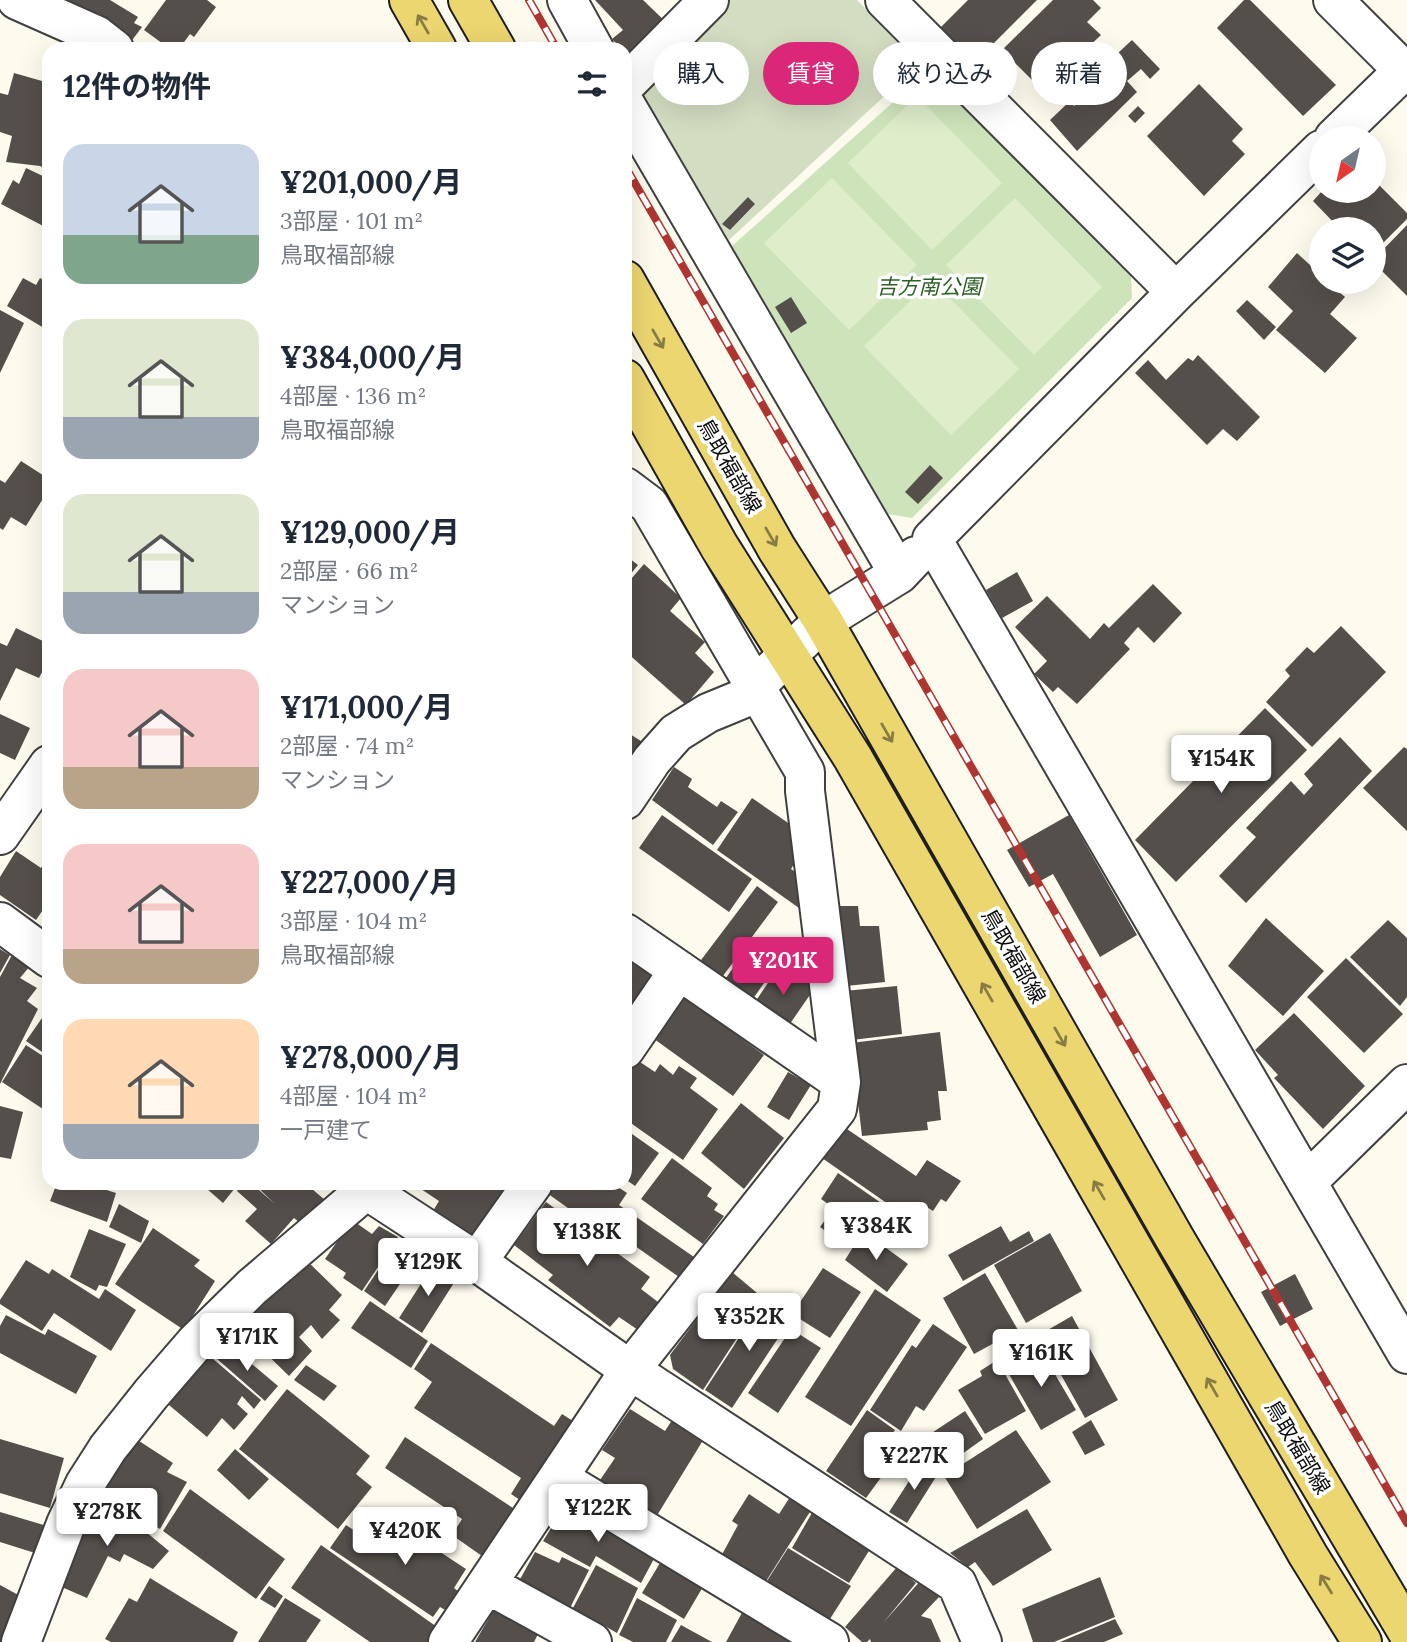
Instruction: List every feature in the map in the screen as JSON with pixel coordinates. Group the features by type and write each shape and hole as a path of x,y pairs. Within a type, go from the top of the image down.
{"main road":[{"path":"409,0 433,42"},
{"path":"468,0 492,42"},
{"name":"鳥取福部線","path":"632,292 778,549 823,621 1175,1239 1407,1630"},
{"name":"鳥取福部線","path":"632,391 719,546 853,758 1308,1555 1362,1642"}],"street":[{"path":"17,0 85,30 103,42"},
{"path":"567,0 590,42"},
{"path":"632,78 709,0"},
{"path":"885,0 1176,292"},
{"path":"1333,0 1406,71 1347,126"},
{"path":"632,116 900,574"},
{"path":"632,790 652,760 676,733 708,713 742,699 823,621 900,574 1176,292 1309,162"},
{"path":"448,1642 630,1370 837,1109 841,1082 804,791 804,772 649,505 632,492"},
{"path":"932,539 1407,1354"},
{"path":"0,835 42,775"},
{"path":"0,922 42,953"},
{"path":"632,938 841,1082"},
{"path":"632,1039 679,970"},
{"path":"1307,1182 1407,1084"},
{"path":"21,1642 66,1524 85,1484 108,1448 151,1394 206,1333 359,1190"},
{"path":"372,1190 630,1370 957,1584 982,1642"},
{"path":"477,1262 528,1190"},
{"path":"558,1478 829,1642"},
{"path":"487,1584 592,1642"},
{"path":"1394,1642 1407,1636"}],"green space":[{"path":"730,0 857,0 899,42 873,42 875,105 729,240 638,90 653,75 653,105 749,105 749,42 687,42"},
{"name":"吉方南公園","path":"890,105 962,105 1131,275 1132,298 912,518 888,514 732,246"},
{"path":"908,105 926,105 1002,183 932,250 848,163"},
{"path":"832,178 917,265 849,330 764,243"},
{"path":"1015,198 1102,287 1034,355 946,265"},
{"path":"932,280 1019,369 951,435 864,346"}],"building":[{"path":"55,0 110,0 138,17 134,23 142,27 128,42"},
{"path":"166,0 207,0 216,7 194,37 190,34 184,42 160,42 144,30"},
{"path":"595,0 643,0 669,25 633,61 632,42 615,42 612,39 623,30"},
{"path":"968,0 1037,0 995,42 956,42 941,27"},
{"path":"1053,0 1093,0 1101,8 1087,22 1101,35 1094,42 1031,42 1031,79 1017,65 1017,42 1010,42"},
{"path":"1244,0 1250,0 1336,85 1303,116 1217,28"},
{"path":"1132,40 1160,69 1150,79 1141,69 1127,81 1127,45"},
{"path":"14,73 42,81 42,167 6,162 12,136 0,132 0,93 8,95"},
{"path":"1127,81 1137,92 1127,102"},
{"path":"1199,84 1243,129 1232,141 1245,154 1204,196 1147,136"},
{"path":"1066,105 1124,105 1077,151 1050,120"},
{"path":"1138,106 1145,113 1135,123 1128,116"},
{"path":"26,168 42,176 42,225 1,204 13,180 19,184"},
{"path":"1386,192 1407,213 1407,219 1386,240 1386,217 1328,217 1315,203 1386,203"},
{"path":"748,197 755,204 730,230 722,224"},
{"path":"1407,225 1407,296 1386,275 1386,247"},
{"path":"1297,253 1309,264 1309,294 1342,294 1345,297 1330,314 1357,338 1325,373 1276,330 1293,311 1268,287"},
{"path":"23,278 36,285 40,278 42,279 42,327 7,306"},
{"path":"791,297 807,323 791,333 775,307"},
{"path":"1247,300 1276,327 1264,340 1236,311"},
{"path":"0,310 24,323 0,373"},
{"path":"1198,355 1260,417 1237,441 1223,429 1207,445 1135,373 1148,360 1166,380 1188,358 1193,361"},
{"path":"21,461 42,474 42,500 26,526 11,517 3,530 0,528 0,480 5,483"},
{"path":"930,465 943,478 918,504 905,492"},
{"path":"632,560 638,565 632,572"},
{"path":"644,564 681,598 670,611 705,642 695,653 714,672 686,705 632,657 632,578"},
{"path":"1017,572 1033,601 1002,618 986,590"},
{"path":"1153,584 1182,613 1154,643 1138,627 1124,643 1130,649 1077,704 1058,687 1053,692 1034,674 1047,661 1015,627 1047,596 1090,639 1104,623 1109,628"},
{"path":"1341,626 1386,672 1312,747 1266,702 1290,676 1285,670 1307,647 1314,653"},
{"path":"16,628 42,641 42,672 39,678 16,668 0,701 0,643 7,646"},
{"path":"1265,708 1307,750 1176,882 1135,840"},
{"path":"0,714 30,728 15,760 0,753"},
{"path":"632,735 641,741 632,755"},
{"path":"1340,737 1372,771 1246,903 1219,876 1256,837 1246,828 1291,781 1304,795 1313,785 1304,774"},
{"path":"1404,747 1407,749 1407,831 1363,788"},
{"path":"674,767 692,779 688,787 717,807 721,801 738,812 713,845 652,800"},
{"path":"752,798 797,829 800,854 791,869 804,878 806,898 799,908 717,850"},
{"path":"662,815 752,879 729,912 639,848"},
{"path":"1069,815 1137,935 1100,957 1053,874 1029,887 1007,850"},
{"path":"16,851 42,866 42,911 36,920 0,895 0,877"},
{"path":"757,886 778,902 717,984 695,968"},
{"path":"834,906 858,906 860,926 879,926 885,982 846,986"},
{"path":"1266,918 1324,971 1283,1016 1228,966"},
{"path":"1388,920 1407,938 1407,997 1400,1006 1350,957"},
{"path":"753,940 780,960 748,1006 721,985"},
{"path":"0,949 10,955 0,973"},
{"path":"13,953 30,966 20,978 37,988 27,1001 38,1009 0,1084 0,977"},
{"path":"632,957 655,975 632,1009"},
{"path":"1346,958 1403,1014 1364,1053 1307,997"},
{"path":"782,962 816,986 785,1031 751,1008"},
{"path":"897,986 902,1034 852,1040 844,991"},
{"path":"681,994 764,1055 733,1096 650,1036"},
{"path":"1294,1013 1365,1086 1323,1129 1274,1078 1278,1075 1255,1050"},
{"path":"42,1018 42,1052 26,1041"},
{"path":"940,1032 947,1091 938,1091 941,1120 927,1122 928,1130 862,1136 851,1043"},
{"path":"26,1045 42,1055 42,1108 2,1082"},
{"path":"634,1058 655,1072 660,1064 673,1075 679,1066 697,1078 690,1088 718,1109 683,1160 632,1124"},
{"path":"788,1072 811,1085 789,1120 767,1107"},
{"path":"741,1103 784,1138 744,1189 701,1153"},
{"path":"0,1106 23,1112 11,1159 0,1157"},
{"path":"844,1127 916,1176 927,1160 961,1181 946,1202 941,1199 933,1211 922,1204 911,1220 822,1158"},
{"path":"632,1134 659,1153 635,1186 632,1184"},
{"path":"672,1158 712,1188 707,1196 718,1204 714,1210 724,1216 703,1244 641,1199"},
{"path":"838,1173 910,1223 891,1247 821,1199"},
{"path":"54,1190 107,1190 116,1193 107,1222 50,1201"},
{"path":"208,1190 233,1190 223,1203"},
{"path":"259,1190 275,1204 260,1190 313,1190 325,1200 304,1226 294,1218 271,1244 245,1221 257,1209 237,1191"},
{"path":"422,1190 519,1190 482,1242 433,1211 439,1201"},
{"path":"543,1190 622,1190 627,1193 619,1205 694,1257 679,1277 611,1229 607,1236"},
{"path":"546,1202 568,1218 571,1214 601,1234 598,1239 650,1277 641,1289 658,1302 638,1330 619,1317 610,1327 548,1280 553,1275 514,1245"},
{"path":"119,1204 149,1221 141,1243 109,1227"},
{"path":"831,1212 859,1231 849,1248 820,1227"},
{"path":"352,1220 372,1234 379,1226 398,1237 362,1291 343,1278 346,1273 325,1259"},
{"path":"1001,1226 1010,1242 1029,1231 1034,1241 963,1281 948,1255"},
{"path":"153,1228 200,1260 194,1266 215,1281 184,1330 115,1284"},
{"path":"89,1229 126,1244 107,1287 99,1285 96,1291 70,1277"},
{"path":"863,1231 908,1264 887,1292 845,1260"},
{"path":"1050,1233 1082,1291 1026,1323 994,1265"},
{"path":"399,1239 421,1253 385,1306 364,1291"},
{"path":"303,1257 342,1295 329,1310 340,1320 322,1339 311,1325 299,1337 312,1351 289,1376 235,1323"},
{"path":"26,1260 49,1274 52,1269 99,1299 105,1289 136,1310 111,1351 54,1313 42,1331 0,1304"},
{"path":"435,1262 457,1278 422,1333 399,1318"},
{"path":"823,1268 861,1292 830,1338 792,1314"},
{"path":"732,1272 763,1298 703,1390 673,1369 670,1355"},
{"path":"985,1273 1018,1330 974,1354 943,1298"},
{"path":"1295,1274 1313,1309 1280,1326 1261,1292"},
{"path":"875,1289 921,1320 851,1426 805,1397"},
{"path":"765,1298 792,1317 732,1408 705,1390"},
{"path":"370,1301 428,1341 411,1368 351,1328"},
{"path":"6,1315 45,1335 48,1329 97,1356 76,1394 0,1353 0,1326"},
{"path":"1072,1316 1118,1400 1085,1418 1039,1335"},
{"path":"933,1324 967,1347 924,1411 916,1406 901,1431 870,1410 912,1345 916,1348"},
{"path":"791,1329 821,1348 778,1413 748,1393"},
{"path":"431,1343 554,1426 562,1414 576,1423 523,1502 511,1494 521,1478 414,1408 432,1382 414,1369"},
{"path":"228,1344 278,1386 265,1401 216,1358"},
{"path":"1039,1347 1076,1410 1041,1430 1006,1369"},
{"path":"205,1352 261,1400 254,1409 242,1396 237,1404 248,1414 234,1430 222,1418 207,1437 163,1400"},
{"path":"997,1360 1026,1411 985,1434 958,1390 982,1376 980,1371"},
{"path":"306,1365 337,1386 324,1401 294,1380"},
{"path":"287,1389 370,1456 356,1474 372,1487 338,1529 239,1449"},
{"path":"630,1409 665,1431 674,1417 705,1437 653,1522 596,1486 615,1458 602,1450"},
{"path":"867,1410 895,1430 879,1452 893,1461 866,1498 826,1471"},
{"path":"965,1411 983,1439 941,1469 921,1440"},
{"path":"1091,1420 1105,1445 1085,1455 1072,1432"},
{"path":"1016,1430 1051,1482 977,1529 944,1476"},
{"path":"405,1437 513,1508 482,1556 452,1535 462,1519 385,1468"},
{"path":"0,1439 64,1458 50,1508 0,1493"},
{"path":"136,1439 173,1463 167,1472 187,1482 160,1529 102,1494"},
{"path":"235,1449 269,1479 249,1500 217,1470"},
{"path":"922,1461 939,1472 907,1523 889,1512"},
{"path":"190,1489 285,1559 256,1599 163,1531"},
{"path":"749,1494 779,1514 792,1494 813,1507 763,1586 719,1560 738,1525 732,1521"},
{"path":"100,1498 128,1513 124,1529 135,1533 140,1527 169,1551 153,1569 124,1554 120,1562 108,1556 87,1598 57,1585"},
{"path":"567,1503 656,1555 641,1583 596,1556 590,1567 543,1541"},
{"path":"1027,1509 1052,1550 993,1586 975,1562 968,1567 950,1553"},
{"path":"813,1511 872,1546 849,1583 792,1548"},
{"path":"0,1512 47,1526 35,1553 0,1542"},
{"path":"346,1525 382,1549 399,1525 466,1569 454,1588 459,1592 447,1611 440,1607 433,1617 330,1548"},
{"path":"321,1545 437,1627 427,1642 370,1642 291,1588"},
{"path":"788,1548 851,1586 828,1622 765,1584"},
{"path":"535,1552 559,1563 562,1557 589,1570 569,1610 518,1583"},
{"path":"663,1558 704,1585 684,1619 642,1593"},
{"path":"596,1565 638,1588 617,1633 573,1608"},
{"path":"897,1567 916,1583 883,1623 922,1579 939,1597 921,1616 931,1619 941,1642 871,1642 870,1639 862,1642 845,1627"},
{"path":"1100,1577 1115,1617 1054,1642 1033,1642 1022,1609"},
{"path":"150,1578 238,1632 233,1642 111,1642 105,1639 129,1598 137,1602"},
{"path":"0,1585 22,1597 7,1642 0,1642"},
{"path":"269,1586 283,1596 275,1608 260,1599"},
{"path":"285,1598 321,1620 306,1642 258,1642"},
{"path":"637,1598 677,1620 666,1642 633,1642 619,1635"},
{"path":"496,1606 540,1630 534,1642 475,1642"},
{"path":"743,1611 798,1642 726,1642"},
{"path":"1115,1619 1123,1634 1104,1642 1060,1642"},
{"path":"681,1625 712,1642 671,1642"}],"railway":[{"path":"529,0 553,42"},
{"path":"632,178 1407,1523"}]}
